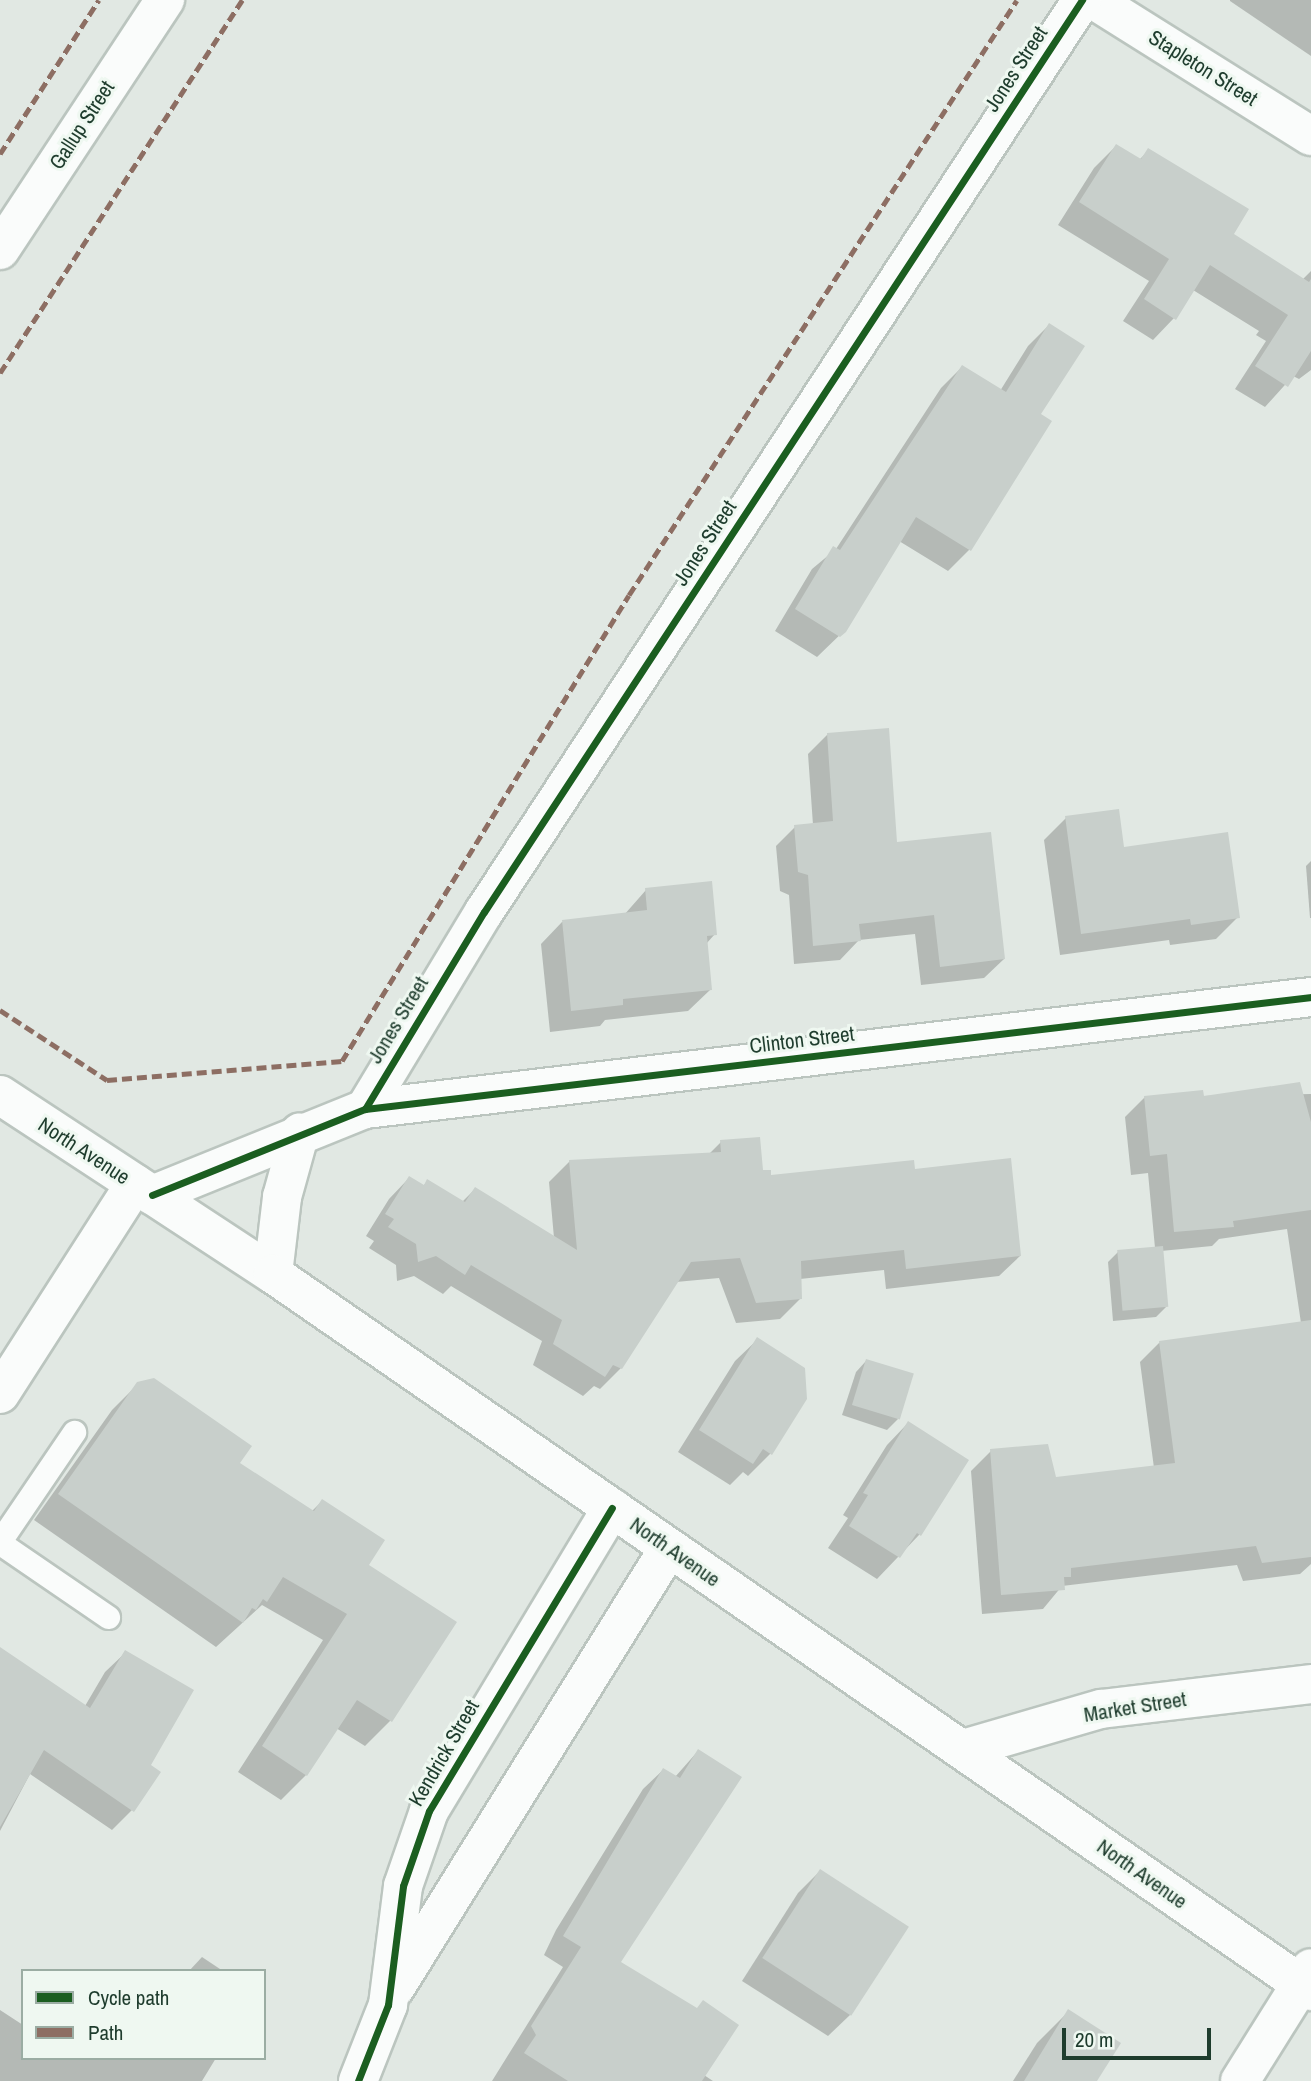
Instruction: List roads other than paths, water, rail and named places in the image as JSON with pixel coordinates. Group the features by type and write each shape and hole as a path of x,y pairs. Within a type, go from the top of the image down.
{"street":[{"name":"Gallup Street","path":"0,250 165,0"},
{"name":"Jones Street","path":"365,1109 492,901 1082,0"},
{"name":"Stapleton Street","path":"1094,0 1311,136"},
{"name":"Clinton Street","path":"144,1189 365,1109 1311,997"},
{"name":"North Avenue","path":"0,1096 274,1274 669,1548 1308,1981"},
{"path":"274,1274 282,1197 300,1132"},
{"path":"0,1394 144,1189"},
{"name":"Kendrick Street","path":"358,2081 380,2033 390,1996 403,1886 429,1811 612,1508"},
{"name":"Kendrick Street","path":"390,1996 669,1548"},
{"name":"Market Street","path":"963,1749 1101,1709 1311,1684"},
{"path":"1240,2081 1308,1981"}],"lane":[{"path":"74,1433 0,1542 108,1617"}]}
